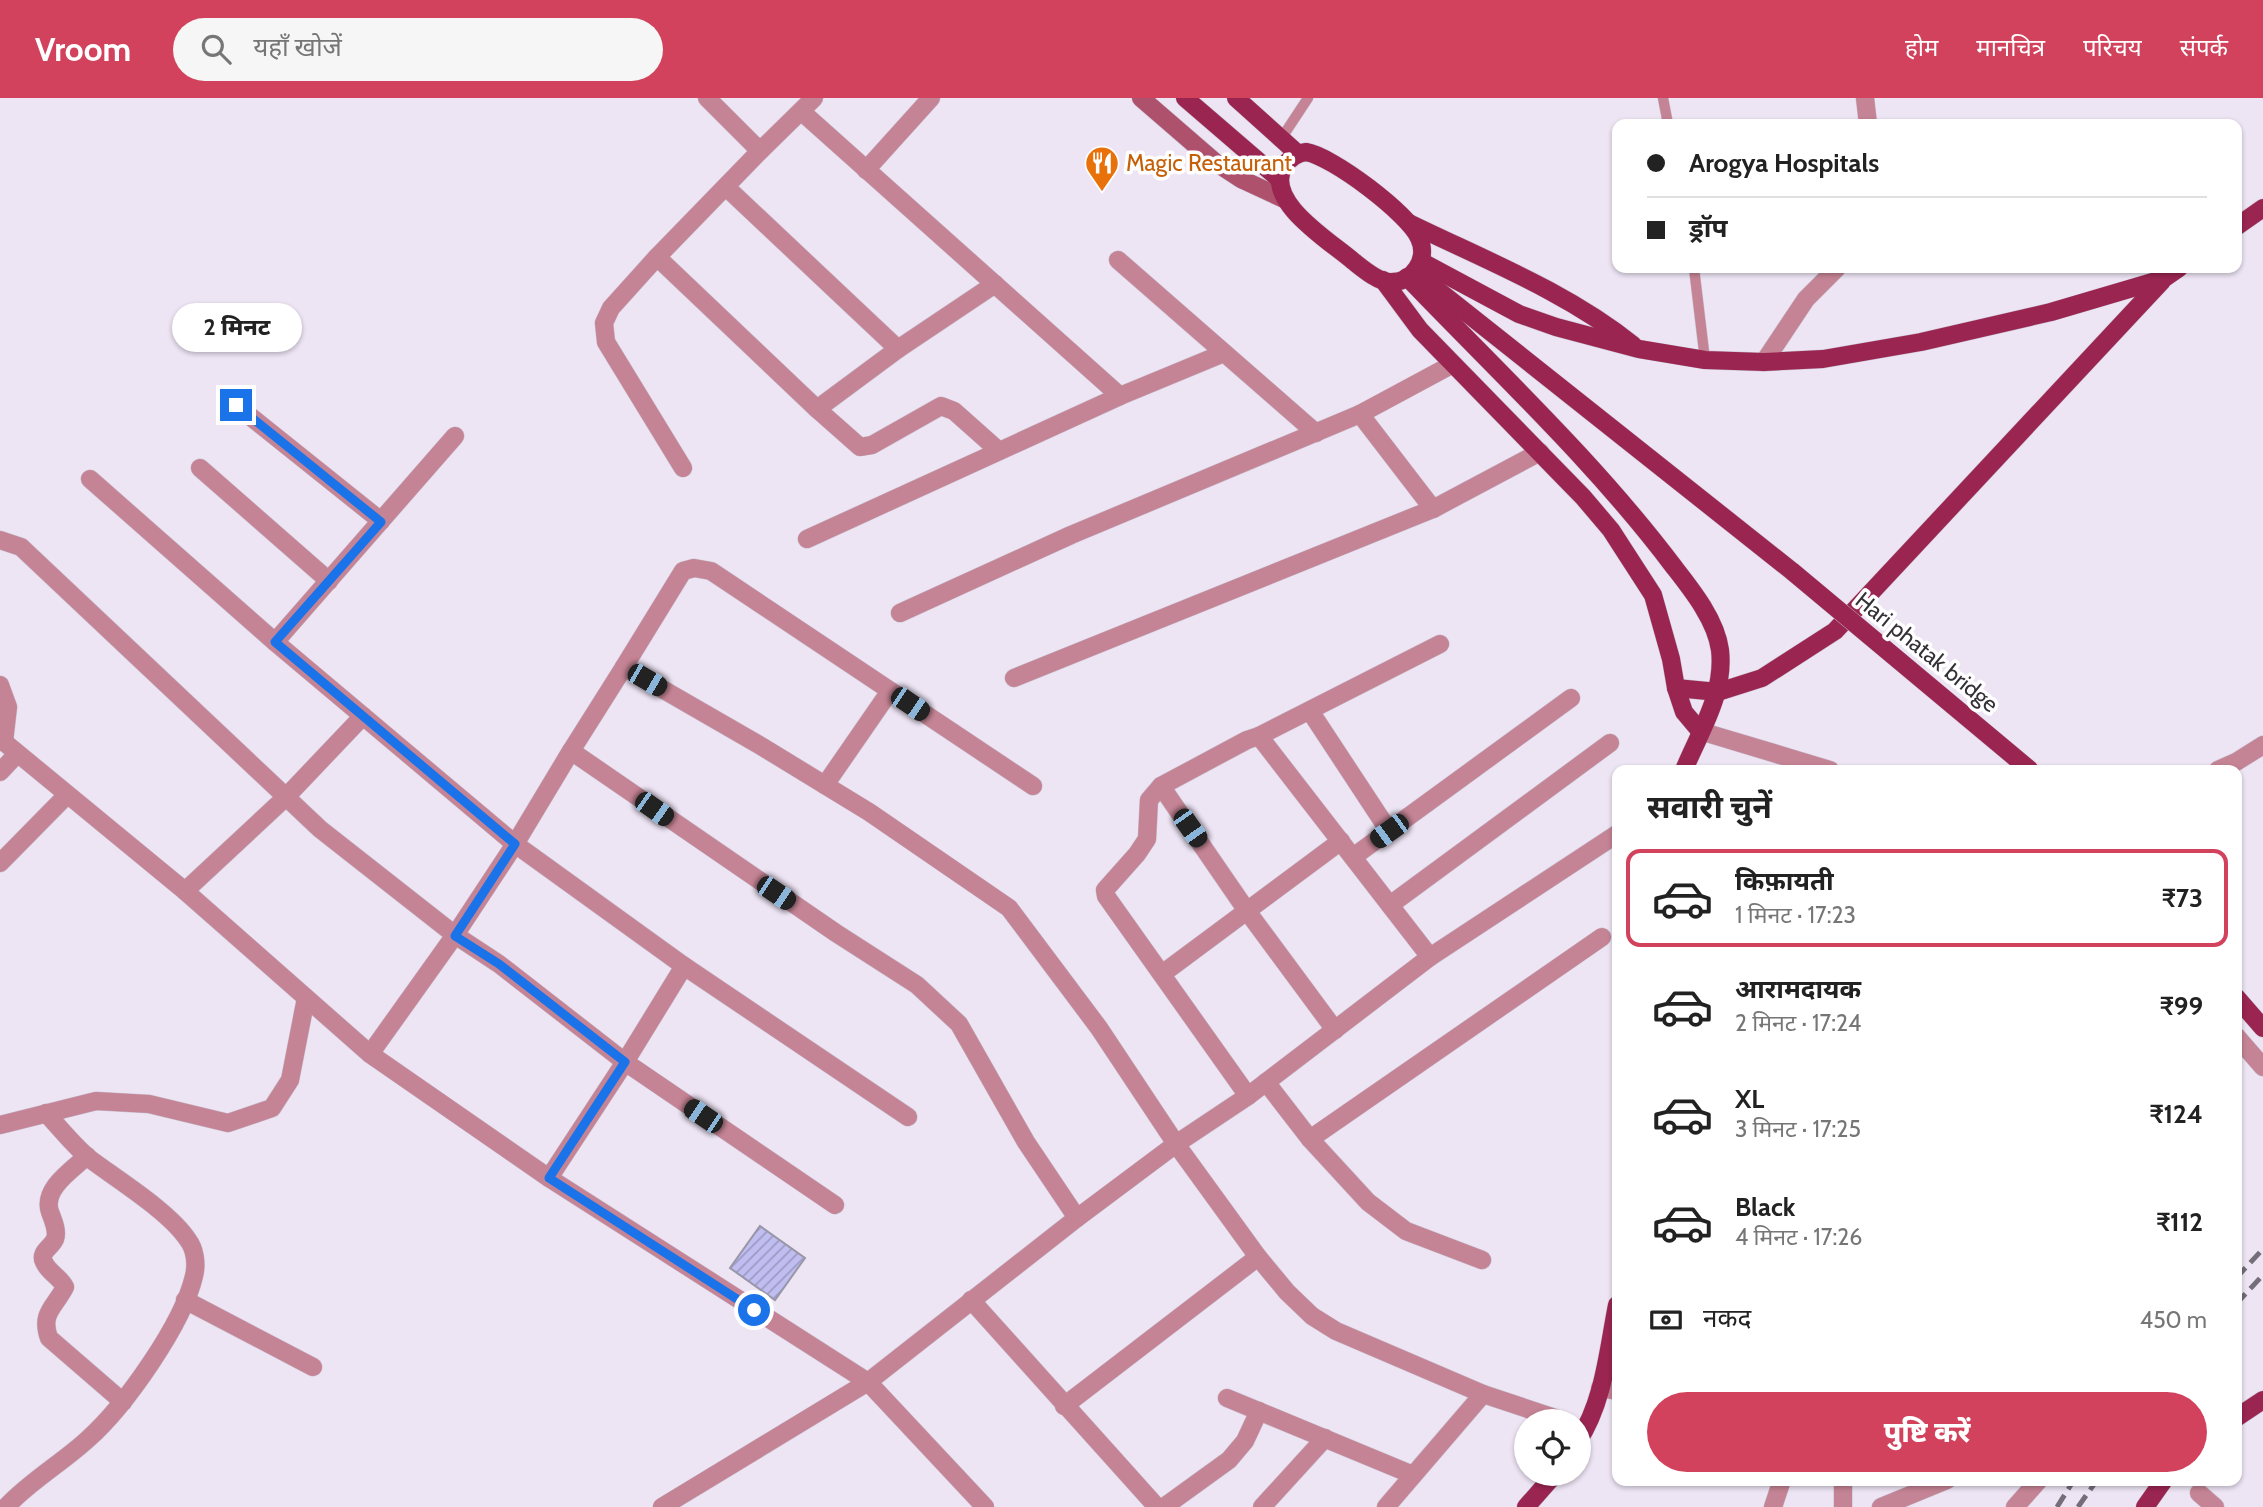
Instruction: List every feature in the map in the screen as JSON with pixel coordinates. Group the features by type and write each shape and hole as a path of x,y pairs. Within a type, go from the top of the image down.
{"main road":[{"path":"1185,98 1278,178"},
{"path":"1236,98 1297,153 1314,153 1332,162 1367,187 1406,221 1419,237 1422,249 1414,271 1390,282 1383,281"},
{"path":"1297,153 1286,163 1278,178 1284,199 1293,210 1334,246 1383,281 1420,330 1583,497 1611,530 1653,595 1684,712 1700,732"},
{"path":"2242,223 2263,208"},
{"path":"1406,221 1563,299 1606,323 1639,349"},
{"path":"1414,271 1556,327 1639,349 1705,360 1764,362 1823,359 1921,342 2051,312 2163,279"},
{"path":"1414,271 1595,471 1656,543 1684,580 1711,624 1719,646 1721,664 1718,692 1686,765"},
{"name":"Hari phatak bridge","path":"1414,271 1793,572 2024,765"},
{"path":"1676,688 1718,692 1762,678 1835,631 2163,279 2172,273"},
{"path":"2242,1005 2263,1028"},
{"path":"1591,1417 1609,1389 1612,1358"},
{"path":"2242,1414 2263,1400"},
{"path":"1526,1507 1544,1486"},
{"path":"2145,1507 2160,1486"}],"street":[{"path":"707,98 760,151"},
{"path":"683,468 606,342 604,323 611,308 657,257 814,98"},
{"path":"866,170 931,98"},
{"path":"1140,98 1214,162 1241,179 1284,199"},
{"path":"1865,98 1867,119"},
{"path":"802,112 1120,396"},
{"path":"726,187 898,349"},
{"path":"657,257 857,445 865,448 941,406 954,411 999,451"},
{"path":"1118,260 1316,433"},
{"path":"1764,362 1805,299 1832,273"},
{"path":"817,409 898,349 995,284"},
{"path":"807,539 1120,396 1224,353"},
{"path":"900,613 1071,535 1360,414 1453,364"},
{"path":"236,405 381,522"},
{"path":"1360,414 1433,509"},
{"path":"275,642 456,436"},
{"path":"1014,678 1433,509 1539,452"},
{"path":"200,468 329,581"},
{"path":"90,479 275,642 515,844 684,965 908,1117"},
{"path":"0,540 21,547 320,829 455,936 499,964 625,1062 835,1205"},
{"path":"370,1054 455,936 515,844 683,571 694,568 711,571 1033,786"},
{"path":"1248,1096 1106,896 1105,890 1147,839 1149,800 1161,786 1440,644"},
{"path":"624,667 869,812 1009,908 1099,1028 1176,1144 1258,1257 1287,1292 1312,1316 1336,1331 1483,1394 1528,1409"},
{"path":"0,685 8,707 7,746 0,772"},
{"path":"825,785 890,691"},
{"path":"1353,857 1571,698"},
{"path":"1310,711 1389,831"},
{"path":"185,891 286,797 363,716"},
{"path":"1700,732 1813,765"},
{"path":"1259,736 1430,957"},
{"path":"1390,905 1610,743"},
{"path":"2229,765 2263,745"},
{"path":"7,746 185,891 370,1054 549,1178 867,1382 985,1507"},
{"path":"571,751 836,933 917,985 943,1008 959,1024 1026,1142 1077,1218"},
{"path":"1161,786 1247,911 1335,1030"},
{"path":"0,863 67,795"},
{"path":"662,1507 867,1382 1077,1218 1176,1144 1248,1096 1430,957 1612,837"},
{"path":"1162,974 1341,841"},
{"path":"1310,1139 1602,937"},
{"path":"549,1178 684,965"},
{"path":"0,1125 96,1101 149,1104 228,1123 272,1108 290,1080 306,998"},
{"path":"2242,1043 2263,1067"},
{"path":"1266,1082 1310,1139 1368,1202 1406,1231 1482,1260"},
{"path":"6,1507 22,1490 88,1439 123,1402 163,1343 195,1274 195,1254 189,1241 172,1221 87,1156 46,1113"},
{"path":"87,1156 57,1184 48,1206 55,1228 55,1238 42,1258 65,1287 52,1305 45,1327 49,1338 123,1402"},
{"path":"1064,1406 1258,1257"},
{"path":"185,1300 313,1367"},
{"path":"971,1300 1157,1507"},
{"path":"1386,1507 1483,1394"},
{"path":"1227,1398 1413,1475"},
{"path":"1164,1507 1228,1460 1245,1441 1259,1411"},
{"path":"1262,1507 1325,1438"},
{"path":"1773,1507 1780,1486"},
{"path":"1843,1486 1843,1507"},
{"path":"1881,1507 1932,1486"},
{"path":"2015,1507 2034,1486"},
{"path":"2199,1493 2215,1507"}],"lane":[{"path":"1281,139 1308,98"},
{"path":"1663,98 1667,119"},
{"path":"1695,273 1705,360"}],"building":[{"path":"760,1226 805,1258 775,1300 730,1268"}],"railway":[{"path":"2242,1272 2263,1249"},
{"path":"2242,1298 2263,1275"},
{"path":"2057,1507 2070,1486"},
{"path":"2078,1507 2093,1486"}],"place":[{"name":"Magic Restaurant","path":"1102,193"}],"route":[{"path":"236,405 381,522 275,642 515,844 455,936 499,964 625,1062 549,1178 754,1310"}]}
